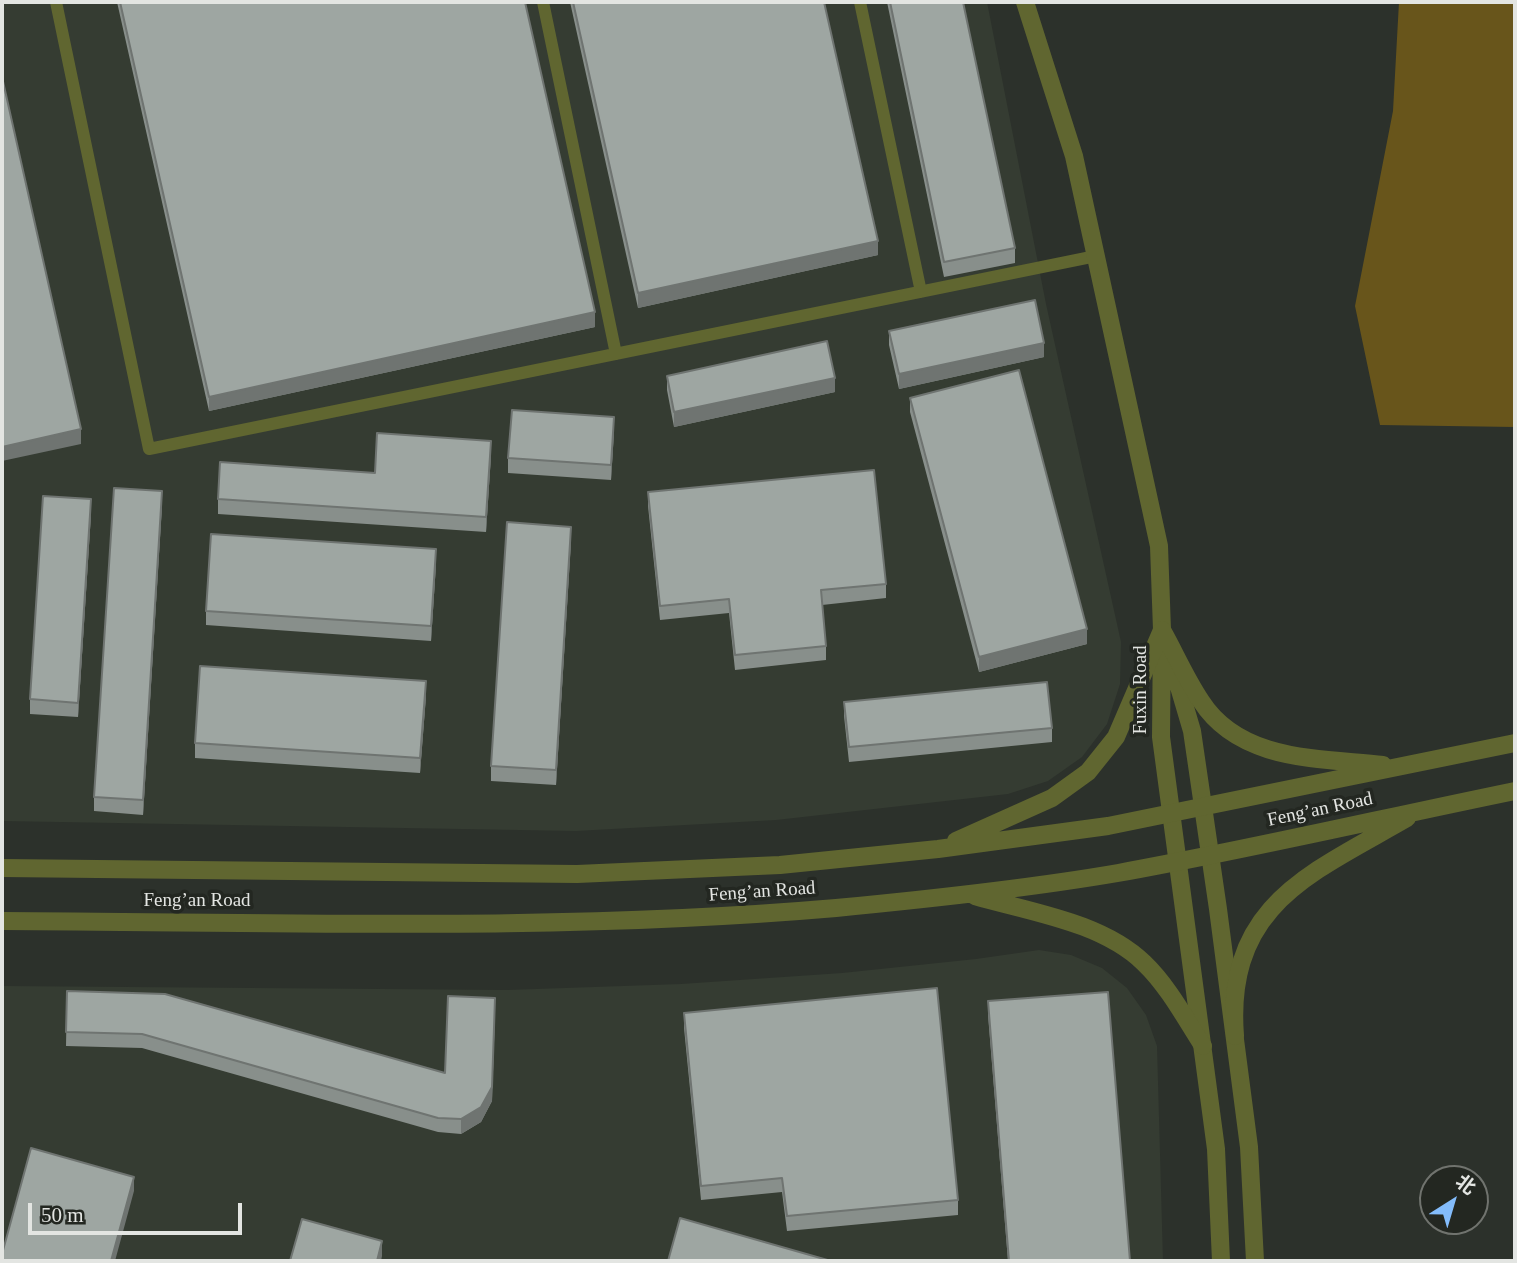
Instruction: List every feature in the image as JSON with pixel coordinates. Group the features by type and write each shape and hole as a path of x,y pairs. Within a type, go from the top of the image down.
{"street":[{"path":"938,849 1052,798 1088,772 1116,737 1162,630 1159,545 1096,256 1074,156 1025,2"},
{"path":"1162,630 1201,702 1212,717 1242,740 1278,753 1401,766"},
{"name":"Fuxin Road","path":"1162,630 1192,731 1210,853 1249,1147 1255,1261"},
{"name":"Fuxin Road","path":"1162,630 1161,737 1216,1149 1221,1261"},
{"name":"Feng’an Road","path":"2,868 577,874 780,865 938,849 1108,826 1515,743"},
{"name":"Feng’an Road","path":"2,920 532,923 677,918 835,908 968,894 1117,873 1515,791"},
{"path":"1235,1036 1234,991 1239,969 1246,947 1271,907 1289,889 1310,874 1421,810"},
{"path":"968,894 1079,926 1102,934 1124,947 1143,962 1160,981 1203,1046"}],"lane":[{"path":"56,2 149,449 1096,256"},
{"path":"543,2 617,354"},
{"path":"860,2 920,292"}],"shaded area":[{"path":"2,2 987,2 1046,304 1121,642 1120,684 1107,724 1082,757 1048,781 1008,794 776,820 576,831 2,821"},
{"path":"1399,2 1515,2 1515,427 1380,425 1355,306 1393,111"},
{"path":"1039,950 1071,955 1102,968 1127,988 1146,1015 1157,1046 1163,1261 2,1261 2,986 507,990 681,984 842,973"}],"building":[{"path":"120,2 525,2 595,312 209,397"},
{"path":"573,2 824,2 878,241 638,293"},
{"path":"890,2 963,2 1015,248 944,262"},
{"path":"2,77 81,429 2,447"},
{"path":"1035,300 1044,343 899,374 889,331"},
{"path":"827,341 835,378 674,412 667,376"},
{"path":"1019,370 1087,629 979,657 910,398"},
{"path":"512,410 614,417 611,465 508,458"},
{"path":"377,433 491,441 486,517 218,499 220,462 375,473"},
{"path":"874,470 886,584 821,590 826,646 735,655 729,599 660,606 648,492"},
{"path":"114,488 162,491 143,800 94,797"},
{"path":"43,496 91,499 78,703 30,699"},
{"path":"507,522 571,527 556,770 491,766"},
{"path":"211,534 436,549 431,626 206,611"},
{"path":"200,666 426,681 420,758 195,743"},
{"path":"1047,682 1052,728 849,747 844,702"},
{"path":"937,988 958,1200 787,1216 782,1178 701,1186 684,1013"},
{"path":"67,991 165,994 445,1073 448,996 495,998 492,1087 481,1107 461,1119 438,1118 142,1034 66,1032"},
{"path":"1108,992 1130,1261 1009,1261 988,1001"},
{"path":"31,1148 134,1177 111,1261 2,1261"},
{"path":"680,1218 831,1261 668,1261"},
{"path":"302,1219 382,1241 377,1261 290,1261"}]}
